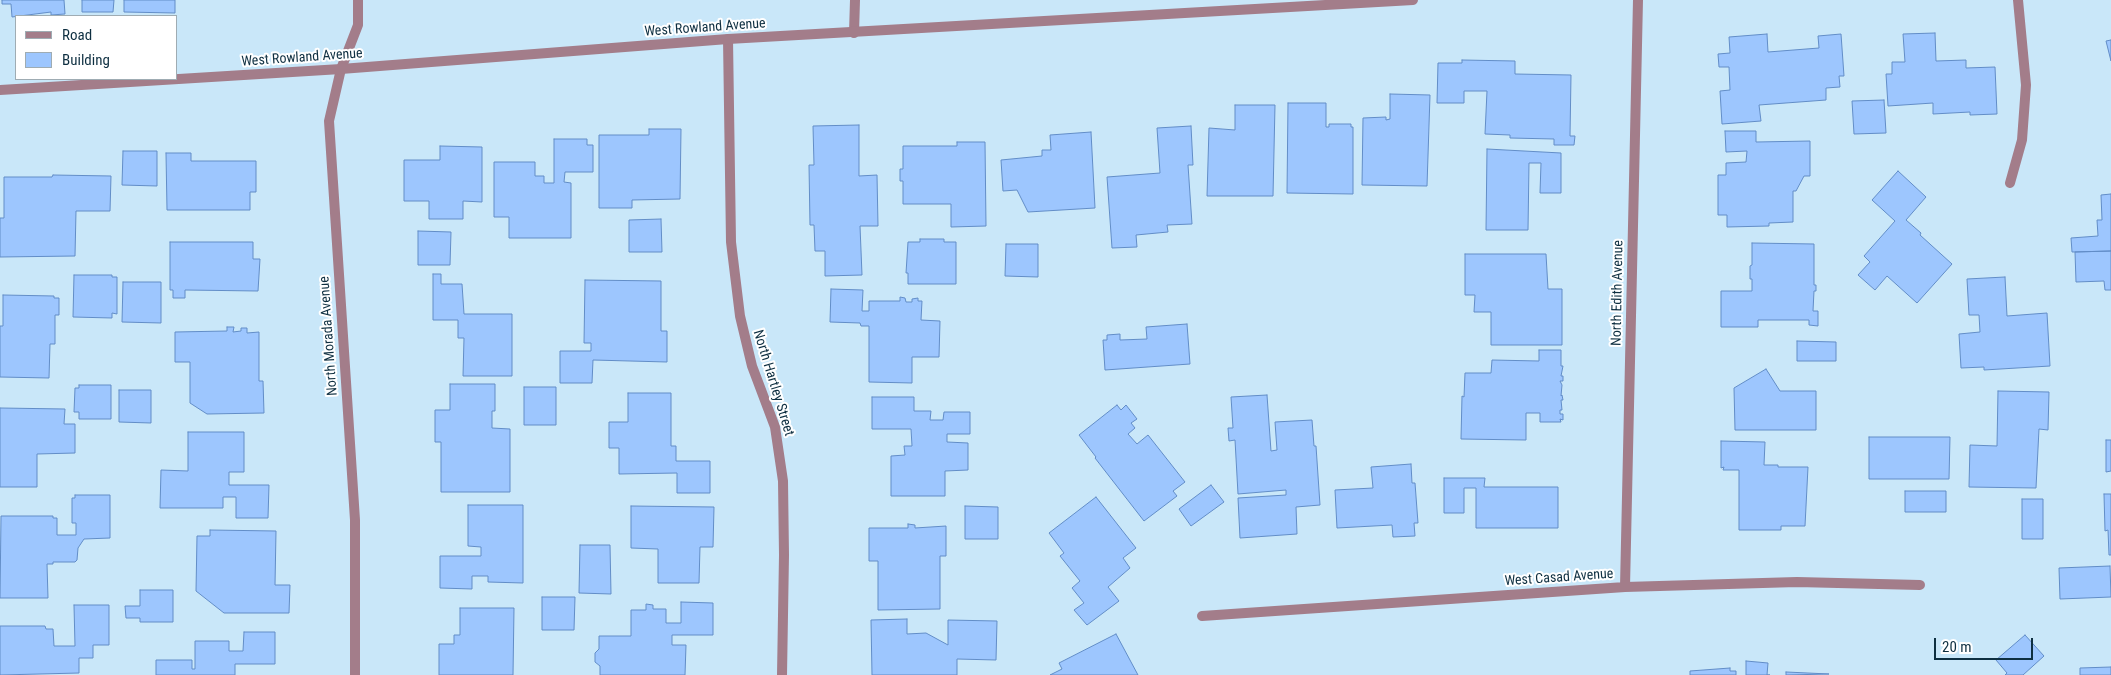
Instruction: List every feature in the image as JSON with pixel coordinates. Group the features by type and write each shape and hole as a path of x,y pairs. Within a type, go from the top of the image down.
{"street":[{"name":"North Morada Avenue","path":"355,675 355,520 329,121 341,69 358,25 358,0"},
{"path":"854,33 855,0"},
{"name":"West Rowland Avenue","path":"178,79 341,69 728,40 1344,2 1413,0"},
{"name":"North Edith Avenue","path":"1625,587 1638,0"},
{"path":"2010,184 2022,140 2026,85 2018,0"},
{"name":"North Hartley Street","path":"728,40 731,242 740,316 752,366 775,427 783,481 782,675"},
{"name":"West Rowland Avenue","path":"0,90 162,80"},
{"name":"West Casad Avenue","path":"1202,616 1625,587 1797,582 1920,585"}],"building":[{"path":"2,0 64,0 65,14 51,15 51,12 15,15 12,17 11,4 2,4"},
{"path":"82,0 114,0 113,12 82,12"},
{"path":"124,0 175,0 175,13 124,12"},
{"path":"1935,33 1936,61 1966,60 1966,68 1995,67 1997,114 1970,115 1970,112 1933,114 1933,103 1888,106 1886,74 1892,74 1892,62 1905,62 1903,34"},
{"path":"1767,34 1768,52 1819,48 1818,36 1841,34 1844,76 1839,76 1840,87 1826,88 1826,100 1759,105 1761,121 1722,124 1720,91 1730,90 1729,67 1719,67 1718,54 1730,53 1729,37"},
{"path":"2111,40 2111,61 2106,41"},
{"path":"1462,60 1515,61 1515,74 1571,75 1570,136 1575,136 1574,145 1554,145 1554,139 1510,138 1510,135 1485,134 1487,91 1464,91 1464,103 1437,103 1438,63 1462,63"},
{"path":"1390,94 1430,95 1427,186 1362,185 1363,118 1386,117 1386,120 1390,119"},
{"path":"1884,100 1886,133 1854,134 1852,101"},
{"path":"1288,103 1326,103 1326,127 1329,127 1329,124 1351,124 1351,127 1353,127 1353,194 1287,193"},
{"path":"1235,105 1275,105 1273,196 1207,196 1209,128 1235,130"},
{"path":"859,125 859,176 877,175 878,226 860,226 862,275 825,276 825,251 815,251 814,225 810,225 809,165 814,165 813,126"},
{"path":"1191,126 1193,165 1188,165 1192,224 1167,225 1168,232 1136,235 1137,247 1112,248 1107,177 1160,173 1157,128"},
{"path":"649,129 681,129 680,199 632,200 632,208 599,208 599,135 649,135"},
{"path":"1725,131 1756,131 1756,142 1810,141 1810,176 1804,176 1796,191 1793,191 1793,222 1769,223 1769,226 1727,227 1727,215 1718,215 1718,175 1726,175 1726,163 1746,162 1747,151 1726,152"},
{"path":"1091,132 1095,208 1028,212 1017,190 1003,191 1001,160 1042,156 1042,150 1051,150 1050,135"},
{"path":"554,139 587,139 587,145 593,145 593,172 565,172 564,182 571,183 571,238 509,238 509,217 494,217 494,162 535,162 535,176 544,176 544,183 554,183"},
{"path":"957,142 985,142 986,226 951,227 951,204 903,204 903,181 900,181 900,169 903,169 903,146 957,146"},
{"path":"440,146 482,147 482,202 463,201 463,219 429,219 429,201 404,201 404,160 440,160"},
{"path":"1487,149 1561,153 1561,193 1540,193 1541,163 1529,163 1528,230 1486,230"},
{"path":"123,151 157,151 157,186 122,185"},
{"path":"166,153 191,153 191,161 256,161 256,192 250,192 250,210 167,210"},
{"path":"1898,171 1926,197 1906,220 1952,264 1917,303 1887,276 1875,290 1858,275 1870,262 1864,256 1895,221 1872,200"},
{"path":"53,175 111,176 110,211 76,211 75,256 0,257 0,218 4,218 4,177 52,177"},
{"path":"2111,194 2111,251 2072,252 2071,238 2098,236 2097,220 2102,220 2101,195"},
{"path":"661,219 662,252 629,252 629,220"},
{"path":"418,231 451,232 450,265 418,265"},
{"path":"920,239 944,239 944,242 956,242 956,284 908,284 908,273 906,273 908,242 920,242"},
{"path":"170,242 253,242 253,259 260,259 258,291 185,290 185,298 173,298 173,290 170,290"},
{"path":"1752,243 1814,244 1814,285 1816,285 1816,291 1814,291 1813,311 1818,311 1818,326 1809,325 1809,320 1758,320 1758,327 1721,327 1721,291 1752,291 1750,266 1752,265"},
{"path":"1006,244 1038,244 1038,277 1005,276"},
{"path":"2111,251 2111,290 2105,290 2104,281 2076,282 2075,252"},
{"path":"1465,254 1546,254 1548,289 1562,289 1562,345 1491,345 1491,312 1474,312 1475,295 1465,295"},
{"path":"433,274 441,274 441,284 462,284 464,314 512,314 512,376 463,376 464,338 458,338 458,320 433,320"},
{"path":"74,275 112,275 112,277 117,277 117,314 112,313 112,318 73,317"},
{"path":"2005,277 2007,316 2047,313 2050,366 1984,370 1984,367 1961,368 1959,334 1980,332 1979,315 1969,315 1967,279"},
{"path":"585,280 661,281 661,331 667,331 667,362 593,360 592,383 560,383 560,351 591,351 591,343 584,343"},
{"path":"123,282 161,282 161,323 122,322"},
{"path":"831,289 863,290 862,311 869,311 869,301 900,301 900,297 905,298 906,302 912,302 912,299 918,298 918,301 922,301 921,320 940,321 939,357 912,357 912,383 869,382 869,326 861,326 860,323 830,322"},
{"path":"3,295 54,296 54,298 59,298 59,315 55,315 55,344 50,344 49,378 0,377 0,326 3,326"},
{"path":"1187,324 1190,364 1105,370 1103,340 1107,340 1107,335 1120,334 1120,340 1147,339 1146,327"},
{"path":"227,327 234,327 233,332 241,331 241,328 247,328 247,333 259,332 259,381 263,381 264,413 207,414 190,403 190,362 175,362 175,332 227,331"},
{"path":"1797,341 1836,342 1836,361 1797,361"},
{"path":"1539,350 1561,350 1561,366 1563,366 1561,376 1563,376 1563,381 1560,381 1563,400 1561,400 1562,410 1560,410 1560,414 1563,414 1563,420 1560,419 1561,422 1540,422 1540,413 1526,413 1526,440 1461,439 1462,396 1464,397 1465,373 1491,373 1492,360 1539,361"},
{"path":"1766,369 1780,391 1816,391 1816,430 1735,430 1734,388"},
{"path":"450,384 495,384 495,411 492,411 492,428 510,429 510,492 441,492 441,442 435,442 435,410 450,410"},
{"path":"79,385 111,385 111,419 79,419 79,412 74,412 75,388 79,388"},
{"path":"524,387 556,387 556,425 524,425"},
{"path":"119,390 151,390 151,423 119,422"},
{"path":"1998,391 2049,392 2048,430 2039,429 2036,488 1969,487 1970,445 1997,446"},
{"path":"628,393 671,393 671,446 676,446 676,461 710,461 710,493 677,493 677,473 619,474 619,448 609,448 609,422 628,422"},
{"path":"1267,395 1271,451 1277,450 1275,422 1312,420 1314,446 1316,446 1320,505 1296,507 1297,534 1240,538 1238,498 1286,495 1286,490 1238,494 1235,440 1229,441 1228,428 1233,428 1231,397"},
{"path":"872,397 914,397 914,411 931,411 930,420 943,420 944,412 970,412 970,434 947,434 947,442 968,443 968,470 945,471 945,496 891,496 891,456 905,455 904,446 912,446 911,429 872,429"},
{"path":"1117,405 1121,410 1126,405 1137,419 1131,423 1135,428 1128,434 1137,444 1148,435 1185,482 1173,491 1177,496 1144,521 1079,435"},
{"path":"0,408 65,409 64,424 75,424 75,453 37,454 37,487 0,487"},
{"path":"188,432 244,432 244,472 229,472 229,485 269,485 268,518 236,518 236,497 223,497 223,508 160,508 161,470 188,471"},
{"path":"1869,437 1950,437 1949,479 1869,479"},
{"path":"2106,440 2111,440 2111,471 2106,472"},
{"path":"1721,441 1765,442 1764,465 1808,467 1805,526 1781,526 1781,530 1739,530 1739,470 1723,470 1724,467 1721,468"},
{"path":"1411,464 1412,483 1415,483 1418,523 1414,523 1415,536 1393,537 1392,525 1337,528 1335,490 1373,488 1371,467"},
{"path":"1444,478 1485,478 1484,487 1558,487 1558,528 1476,528 1476,488 1464,488 1464,513 1444,513"},
{"path":"1211,485 1224,502 1191,526 1179,509"},
{"path":"1905,491 1946,491 1946,512 1905,512"},
{"path":"2104,494 2111,494 2111,555 2109,555 2108,530 2105,531"},
{"path":"75,495 110,495 110,538 84,539 78,548 77,560 75,562 53,562 53,564 47,564 48,598 0,598 1,516 53,516 53,518 57,518 57,535 76,535 76,523 72,523 72,498 75,498"},
{"path":"1096,497 1136,548 1123,558 1130,568 1108,587 1119,601 1087,625 1074,610 1084,603 1072,588 1080,581 1060,556 1064,553 1049,533"},
{"path":"2022,499 2043,499 2043,539 2022,539"},
{"path":"468,505 523,505 523,583 488,582 488,576 472,576 472,589 440,588 440,556 481,556 481,547 468,546"},
{"path":"631,506 714,507 713,547 700,547 699,583 658,583 658,549 631,548"},
{"path":"965,506 998,507 998,539 965,539"},
{"path":"908,524 915,525 915,528 946,526 946,556 940,556 940,609 878,610 878,561 869,561 869,528 908,528"},
{"path":"210,530 276,531 275,585 290,585 289,613 224,613 196,591 197,536 210,536"},
{"path":"580,545 610,545 611,594 579,593"},
{"path":"2110,566 2111,597 2060,599 2059,568"},
{"path":"140,590 173,590 173,622 140,622 140,618 126,618 125,606 140,606"},
{"path":"542,597 575,597 574,630 542,630"},
{"path":"681,602 713,603 713,635 672,635 672,645 686,645 685,675 600,675 600,666 595,662 595,653 599,649 599,636 631,636 631,610 646,610 646,604 653,605 653,609 666,609 666,623 681,623"},
{"path":"74,605 109,605 109,645 93,645 93,658 79,658 79,673 0,675 0,626 45,626 46,629 53,629 54,646 75,646"},
{"path":"460,608 514,608 513,675 439,675 439,644 454,644 454,635 460,635"},
{"path":"907,619 907,634 926,633 948,645 948,620 997,621 996,660 957,659 957,675 872,675 871,620"},
{"path":"244,632 275,632 275,664 235,664 235,675 156,675 156,660 192,660 192,669 195,669 195,641 229,641 229,651 243,651"},
{"path":"1116,634 1138,675 1050,675 1062,669 1059,663"},
{"path":"2025,635 2044,656 2023,675 2005,675 2007,673 1996,660"},
{"path":"1746,661 1768,663 1767,675 1746,675"},
{"path":"2111,667 2111,675 2080,675 2080,668"},
{"path":"1730,668 1730,671 1736,671 1736,675 1690,675 1690,671"},
{"path":"1786,672 1829,674 1786,675"}]}
